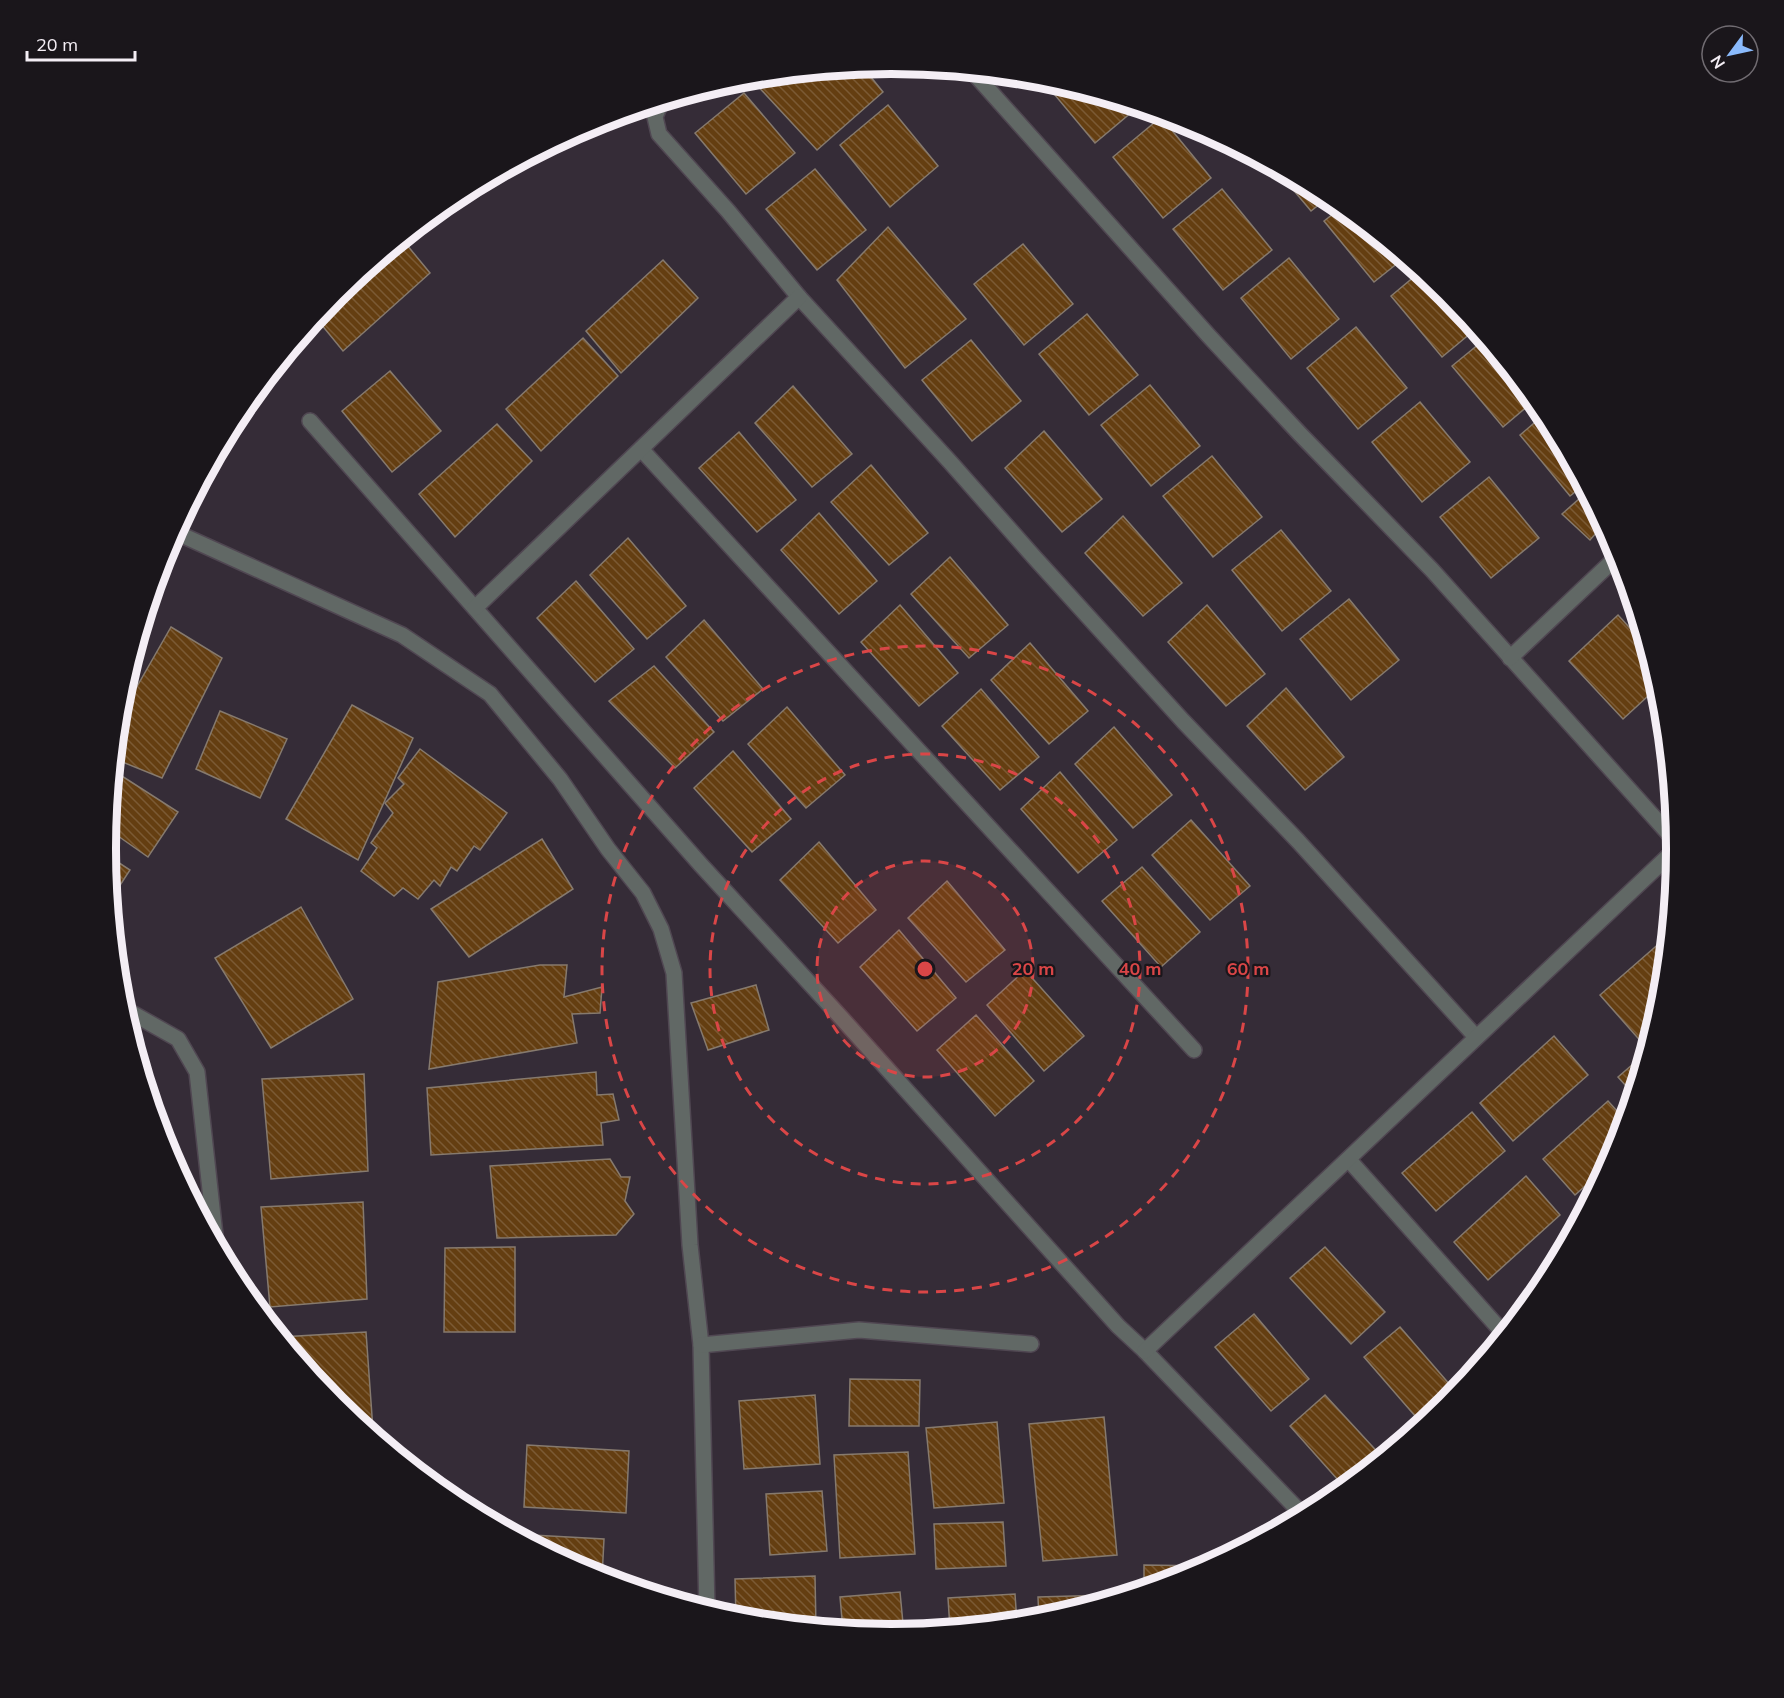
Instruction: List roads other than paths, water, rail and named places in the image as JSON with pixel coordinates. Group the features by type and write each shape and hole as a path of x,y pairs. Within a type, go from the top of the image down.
{"street":[{"path":"979,79 1208,335 1432,570 1667,833"},
{"path":"658,110 655,117 660,134 799,297 944,454 1034,558 1175,713 1298,842 1476,1036"},
{"path":"475,608 799,297"},
{"path":"310,421 701,866 837,1012 1118,1326 1298,1510"},
{"path":"642,449 1194,1050"},
{"path":"183,536 402,636 490,694 560,779 608,849 643,893 661,929 674,973 690,1245 701,1345 707,1602"},
{"path":"1510,658 1612,562"},
{"path":"1145,1351 1667,856"},
{"path":"134,1014 178,1039 197,1072 214,1226"},
{"path":"1348,1160 1500,1329"},
{"path":"701,1345 859,1330 1031,1344"}]}
